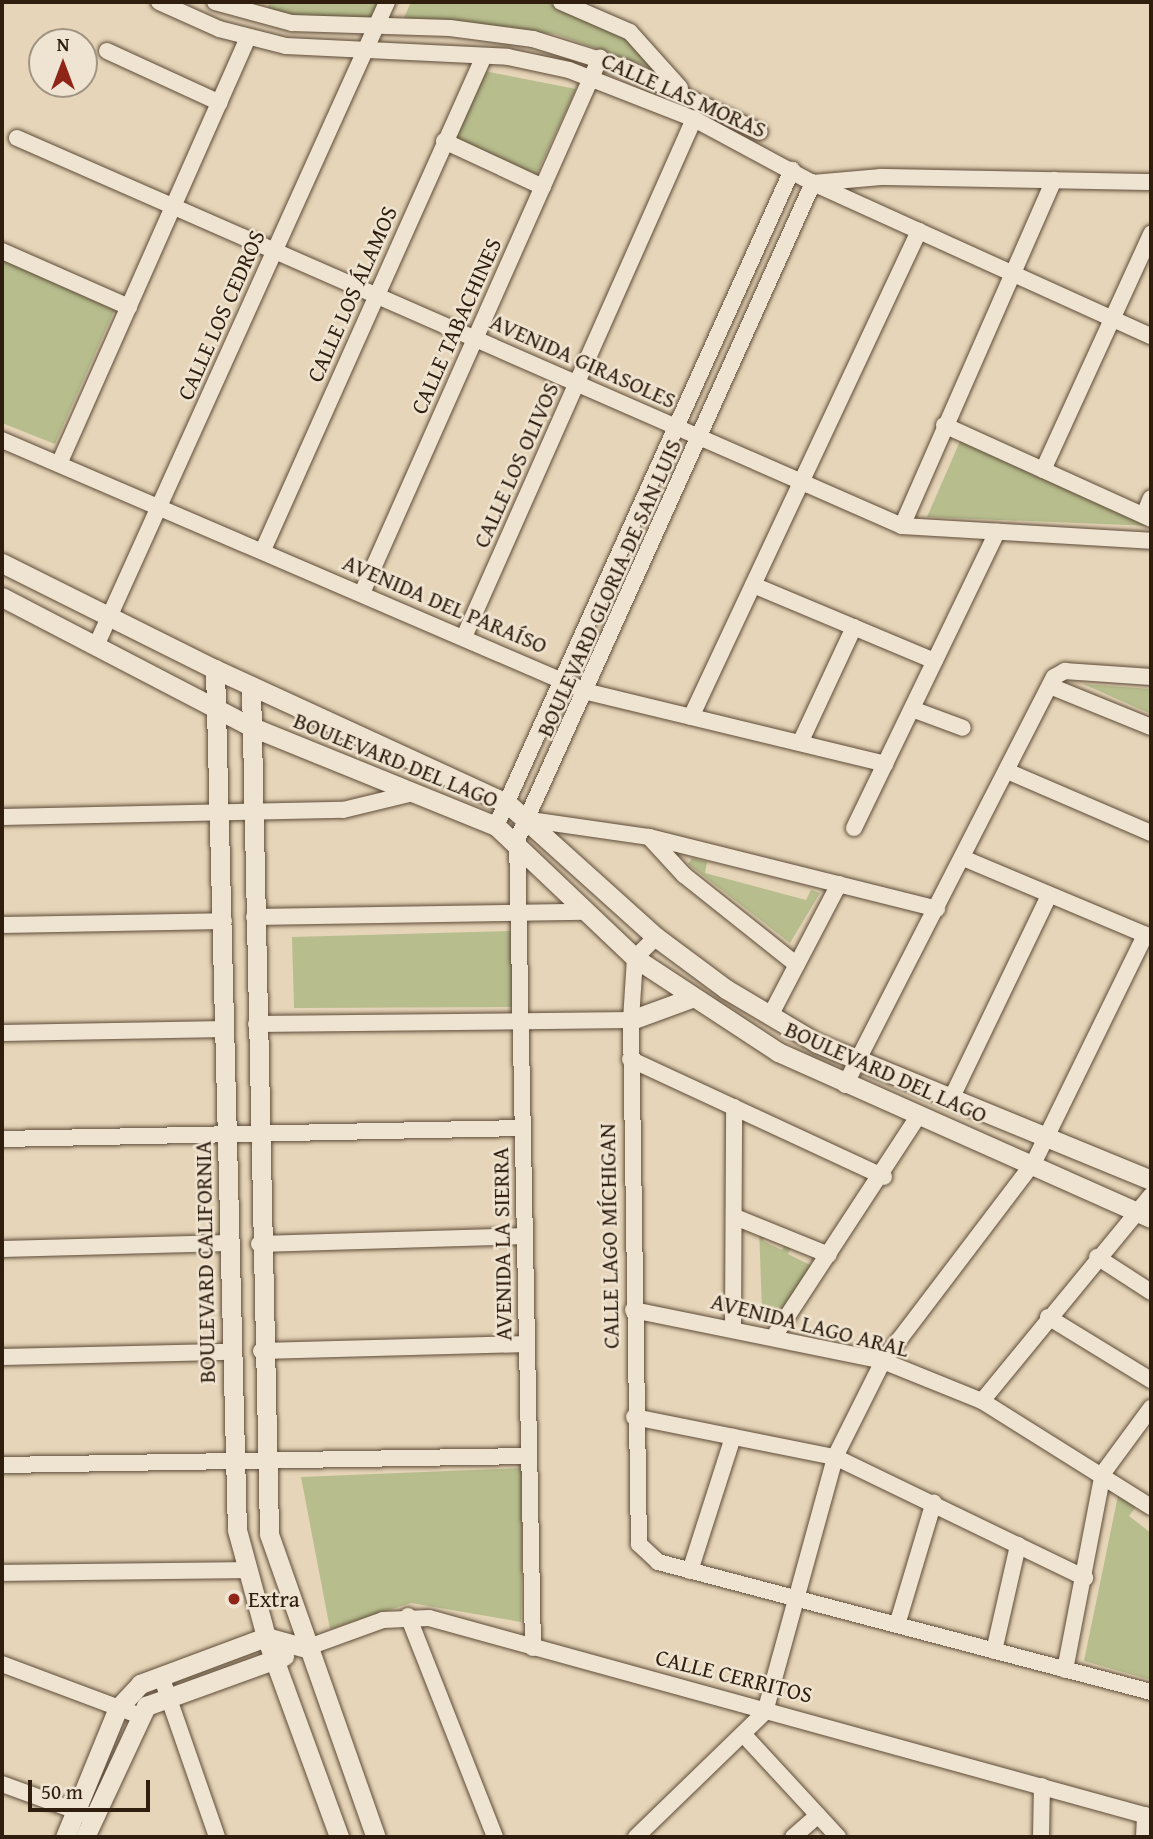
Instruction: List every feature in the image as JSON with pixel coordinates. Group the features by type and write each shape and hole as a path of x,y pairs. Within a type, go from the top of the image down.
{"street":[{"name":"CALLE LAS MORAS","path":"159,2 248,38 369,40 484,56 592,77 694,119 813,183 1151,336"},
{"path":"215,2 262,8 369,40 508,34 600,58 684,93 760,132"},
{"name":"CALLE LOS CEDROS","path":"96,646 387,2"},
{"path":"561,2 630,32 684,93"},
{"path":"59,464 248,38"},
{"path":"107,51 220,103"},
{"name":"CALLE LOS ÁLAMOS","path":"262,550 484,56"},
{"name":"CALLE TABACHINES","path":"362,593 600,58"},
{"name":"CALLE LOS OLIVOS","path":"464,637 694,119"},
{"name":"AVENIDA GIRASOLES","path":"17,138 902,526 1151,541"},
{"path":"444,141 542,187"},
{"name":"BOULEVARD GLORIA DE SAN LUIS","path":"496,826 792,170"},
{"path":"813,183 881,177 1151,182"},
{"path":"902,526 944,425 1054,180"},
{"name":"BOULEVARD GLORIA DE SAN LUIS","path":"517,840 531,820 813,183"},
{"path":"691,717 919,231"},
{"path":"1043,470 1151,234"},
{"path":"2,251 129,306"},
{"path":"944,425 1147,517 1151,498"},
{"name":"AVENIDA DEL PARAÍSO","path":"2,440 587,692 885,764"},
{"path":"854,828 997,532"},
{"name":"BOULEVARD DEL LAGO","path":"5,569 215,670 507,803 531,820 656,937 770,1016 856,1063 1047,1135 1151,1180"},
{"path":"753,585 935,661"},
{"name":"BOULEVARD DEL LAGO","path":"2,597 252,727 409,794 496,826 517,840 586,912 635,958 691,998 845,1085 1034,1163 1144,1214"},
{"path":"800,743 854,627"},
{"name":"BOULEVARD CALIFORNIA","path":"215,670 224,921 233,1461 246,1570 265,1637 339,1837"},
{"path":"845,1085 1052,681 1065,671 1151,677"},
{"path":"1052,681 1151,727"},
{"path":"251,686 263,1460 268,1534 306,1648 376,1837"},
{"path":"912,709 963,728"},
{"path":"1007,771 1151,833"},
{"path":"2,817 253,814 366,807 409,794"},
{"path":"531,820 649,837 937,909"},
{"path":"649,837 693,883 797,965"},
{"name":"AVENIDA LA SIERRA","path":"517,840 533,1648"},
{"path":"636,1837 765,1712 799,1598 835,1457 883,1361 1034,1163 1148,936 963,858"},
{"path":"770,1016 839,884"},
{"path":"951,1097 1049,895"},
{"path":"254,917 586,912"},
{"path":"2,925 224,921"},
{"path":"635,958 656,937"},
{"name":"CALLE LAGO MÍCHIGAN","path":"635,958 629,1059 634,1417 639,1544 651,1559 690,1571"},
{"path":"256,1024 631,1020 691,998"},
{"path":"2,1033 226,1029"},
{"path":"629,1059 884,1177"},
{"path":"733,1326 734,1107"},
{"path":"775,1335 884,1177 919,1115"},
{"path":"2,1139 522,1128"},
{"path":"982,1401 1097,1257 1144,1214 1151,1195"},
{"path":"735,1217 829,1255"},
{"path":"259,1244 525,1236"},
{"path":"2,1249 229,1243"},
{"path":"1097,1257 1151,1292"},
{"name":"AVENIDA LAGO ARAL","path":"633,1310 733,1326 883,1361 982,1401 1104,1473 1151,1507"},
{"path":"1048,1317 1151,1380"},
{"path":"261,1351 527,1344"},
{"path":"2,1357 232,1352"},
{"path":"1065,1670 1104,1473 1151,1408"},
{"path":"634,1417 835,1457 934,1502 1085,1578"},
{"path":"733,1437 690,1571 1151,1692"},
{"path":"2,1465 529,1456"},
{"path":"897,1625 934,1502"},
{"path":"994,1651 1018,1545"},
{"path":"2,1573 246,1570"},
{"path":"85,1837 84,1814 118,1708 141,1684 164,1685 274,1660 408,1616 495,1837"},
{"name":"CALLE CERRITOS","path":"408,1616 765,1712 783,1711 1148,1816"},
{"path":"65,1837 84,1814 138,1715 164,1685 265,1637 306,1648"},
{"path":"2,1664 138,1715"},
{"path":"164,1685 217,1837"},
{"path":"744,1735 838,1837"},
{"path":"2,1784 84,1814"},
{"path":"1041,1837 1042,1786"},
{"path":"793,1837 818,1815"},
{"path":"1144,1837 1148,1816"}],"green space":[{"path":"270,2 382,2 374,19 303,17 267,10"},
{"path":"411,2 546,2 626,38 650,67 555,34 403,20"},
{"path":"484,71 576,89 536,175 456,139"},
{"path":"2,259 115,309 55,444 2,423"},
{"path":"961,439 1151,526 927,517"},
{"path":"1083,684 1151,689 1151,714"},
{"path":"692,858 707,862 705,873 806,900 811,890 820,893 790,943 688,864"},
{"path":"511,931 514,1007 294,1008 292,937"},
{"path":"759,1228 769,1228 763,1241 782,1250 788,1238 794,1241 788,1254 816,1268 788,1315 762,1310"},
{"path":"523,1468 521,1622 411,1603 330,1629 301,1477"},
{"path":"1119,1491 1139,1503 1129,1516 1151,1533 1151,1680 1084,1661"}],"place":[{"name":"Extra","path":"234,1599"}]}
